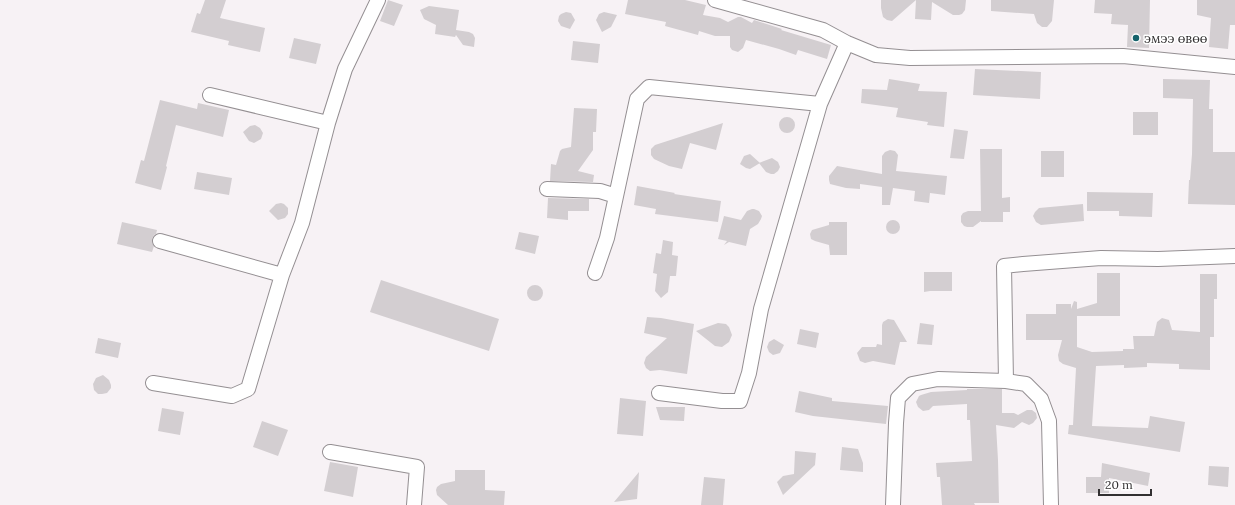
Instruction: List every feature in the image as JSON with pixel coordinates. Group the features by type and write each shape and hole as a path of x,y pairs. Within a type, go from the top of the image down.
{"street":[{"path":"153,383 232,396 248,389 282,275 302,223 328,123 345,69 378,0"},
{"path":"715,0 824,30 847,43 876,55 910,58 1123,56 1235,67"},
{"path":"658,393 722,401 740,401 749,373 762,309 820,104 847,43"},
{"path":"595,273 607,238 637,99 649,87 820,104"},
{"path":"210,95 328,123"},
{"path":"547,189 600,191 616,196"},
{"path":"160,241 282,275"},
{"path":"1006,381 1004,266 1101,258 1158,259 1235,256"},
{"path":"893,505 898,398 912,384 938,379 1006,381 1026,384 1041,399 1048,421 1051,505"},
{"path":"330,452 417,468 414,505"}],"building":[{"path":"205,0 226,0 220,18 265,28 260,52 228,45 229,41 191,32 197,13 200,14"},
{"path":"388,0 403,5 394,26 380,21"},
{"path":"628,0 685,0 706,5 703,15 720,18 728,22 738,17 752,23 754,20 831,45 827,59 798,50 796,55 746,40 743,48 738,52 732,50 730,47 730,36 715,36 699,31 698,35 665,26 666,22 625,14"},
{"path":"881,0 916,0 892,21 883,17"},
{"path":"916,0 966,0 965,10 962,14 953,15 932,2 931,20 915,19"},
{"path":"991,0 1054,0 1052,21 1047,27 1042,27 1037,23 1034,14 991,11"},
{"path":"1095,0 1150,0 1149,48 1127,47 1128,25 1111,24 1112,14 1094,13"},
{"path":"1197,0 1235,0 1235,25 1230,25 1228,49 1209,47 1211,18 1197,15"},
{"path":"429,6 459,10 456,30 473,34 475,38 474,47 463,45 456,35 455,37 435,34 436,25 424,19 420,10"},
{"path":"566,12 571,13 575,20 570,29 561,26 558,21 559,16"},
{"path":"604,12 617,15 611,27 602,32 596,20 599,14"},
{"path":"294,38 321,44 316,64 289,58"},
{"path":"573,41 600,44 598,63 571,60"},
{"path":"975,69 1041,72 1040,99 973,95"},
{"path":"889,79 920,84 918,91 947,92 944,127 927,125 928,122 896,117 898,108 861,103 862,89 887,90"},
{"path":"1163,79 1210,80 1209,109 1213,109 1213,152 1235,152 1235,205 1188,204 1192,154 1193,99 1163,98"},
{"path":"160,100 197,109 198,103 229,110 223,137 176,125 161,190 135,183 141,160 144,161"},
{"path":"574,108 597,109 596,132 593,132 593,150 578,171 594,175 593,182 550,181 551,164 556,165 562,149 571,147"},
{"path":"1133,112 1158,112 1158,135 1133,135"},
{"path":"784,117 790,117 795,122 793,131 790,133 784,133 779,128 779,122"},
{"path":"723,123 716,150 690,143 682,169 669,166 654,159 651,155 651,149 655,145"},
{"path":"255,125 260,128 263,133 261,139 254,143 249,141 243,132 250,126"},
{"path":"954,129 968,131 964,159 950,158"},
{"path":"980,149 1002,149 1002,198 1010,197 1010,212 1003,212 1003,222 981,221 973,227 967,227 961,222 961,216 963,213 968,211 981,211"},
{"path":"890,150 895,151 898,155 896,171 947,176 945,195 930,193 929,203 914,201 915,191 893,188 890,205 882,205 882,187 860,184 860,189 846,188 830,184 829,176 837,166 882,174 882,156 885,152"},
{"path":"1041,151 1064,151 1064,177 1041,177"},
{"path":"750,154 760,163 750,169 740,164 744,156"},
{"path":"772,158 778,162 780,167 774,174 766,172 759,163"},
{"path":"197,172 232,178 229,195 194,189"},
{"path":"637,186 675,193 674,194 721,201 718,222 655,214 656,209 634,205"},
{"path":"1087,192 1153,193 1152,217 1119,216 1119,211 1087,211"},
{"path":"548,198 589,199 589,211 568,211 568,220 547,218"},
{"path":"281,203 288,208 288,214 285,218 278,220 269,211 276,204"},
{"path":"1083,204 1084,221 1041,225 1036,222 1033,216 1039,208"},
{"path":"752,209 759,211 762,216 758,224 750,229 746,246 729,242 724,245 727,241 718,239 724,216 741,220 747,211"},
{"path":"890,220 896,220 900,224 900,230 896,234 890,234 886,230 886,224"},
{"path":"122,222 157,230 152,239 154,246 152,252 117,244"},
{"path":"829,222 847,222 847,255 830,255 829,245 811,239 810,234 812,230 829,225"},
{"path":"519,232 539,236 535,254 515,249"},
{"path":"663,240 673,242 672,255 678,256 676,276 670,276 668,292 661,298 655,291 657,274 653,273 656,253 661,254"},
{"path":"924,272 952,272 952,291 924,292"},
{"path":"1097,273 1120,273 1120,316 1077,316 1077,347 1092,352 1123,351 1123,349 1134,349 1133,336 1154,336 1157,322 1162,318 1169,320 1172,330 1200,332 1200,274 1217,274 1217,299 1214,299 1214,337 1210,337 1210,370 1179,369 1179,364 1147,363 1147,367 1124,368 1124,365 1096,366 1092,426 1148,428 1150,416 1185,422 1180,452 1068,434 1069,425 1073,425 1076,368 1063,364 1059,361 1058,355 1062,340 1026,340 1026,314 1056,314 1056,304 1071,304 1071,309 1074,301 1077,302 1077,309 1097,303"},
{"path":"381,280 499,319 489,351 370,312"},
{"path":"535,285 542,290 543,293 538,300 535,301 528,296 527,293 532,286"},
{"path":"647,317 694,324 687,374 660,370 650,371 646,368 644,363 646,357 667,338 644,333"},
{"path":"888,319 894,320 907,342 900,342 895,365 873,361 865,363 860,361 857,353 862,347 876,347 877,344 882,345 882,325 883,322"},
{"path":"718,323 726,324 732,335 729,342 722,347 715,346 696,331"},
{"path":"920,323 934,325 932,345 917,344"},
{"path":"800,329 819,333 816,348 797,344"},
{"path":"98,338 121,343 118,358 95,353"},
{"path":"774,339 784,345 780,353 773,355 769,352 767,347 769,342"},
{"path":"103,375 109,380 111,388 107,393 98,394 94,390 93,384 96,378"},
{"path":"967,389 1002,389 1002,413 1014,413 1018,415 1027,410 1032,410 1036,413 1037,418 1029,425 1022,422 1014,428 996,425 999,503 942,505 940,477 937,477 936,463 972,461 970,420 967,420 967,404 933,406 929,410 923,411 918,407 916,402 919,396 931,392"},
{"path":"799,391 832,398 832,401 888,406 886,424 813,416 795,412"},
{"path":"620,398 646,401 643,436 617,434"},
{"path":"656,407 685,407 684,421 660,420"},
{"path":"162,408 184,412 180,435 158,431"},
{"path":"262,421 288,430 278,456 253,447"},
{"path":"842,447 858,449 863,463 863,472 840,470"},
{"path":"795,451 816,453 815,465 783,495 777,482 783,476 794,474"},
{"path":"330,462 358,467 353,497 324,491"},
{"path":"1102,463 1150,473 1148,486 1109,478 1109,493 1086,493 1086,477 1101,477"},
{"path":"1209,466 1229,467 1228,487 1208,485"},
{"path":"455,470 485,470 485,490 505,491 504,505 448,505 437,495 436,490 441,484 455,481"},
{"path":"639,472 637,499 614,502"},
{"path":"704,477 725,479 723,505 701,505"}],"place":[{"name":"эмээ өвөө","path":"1136,38"}]}
